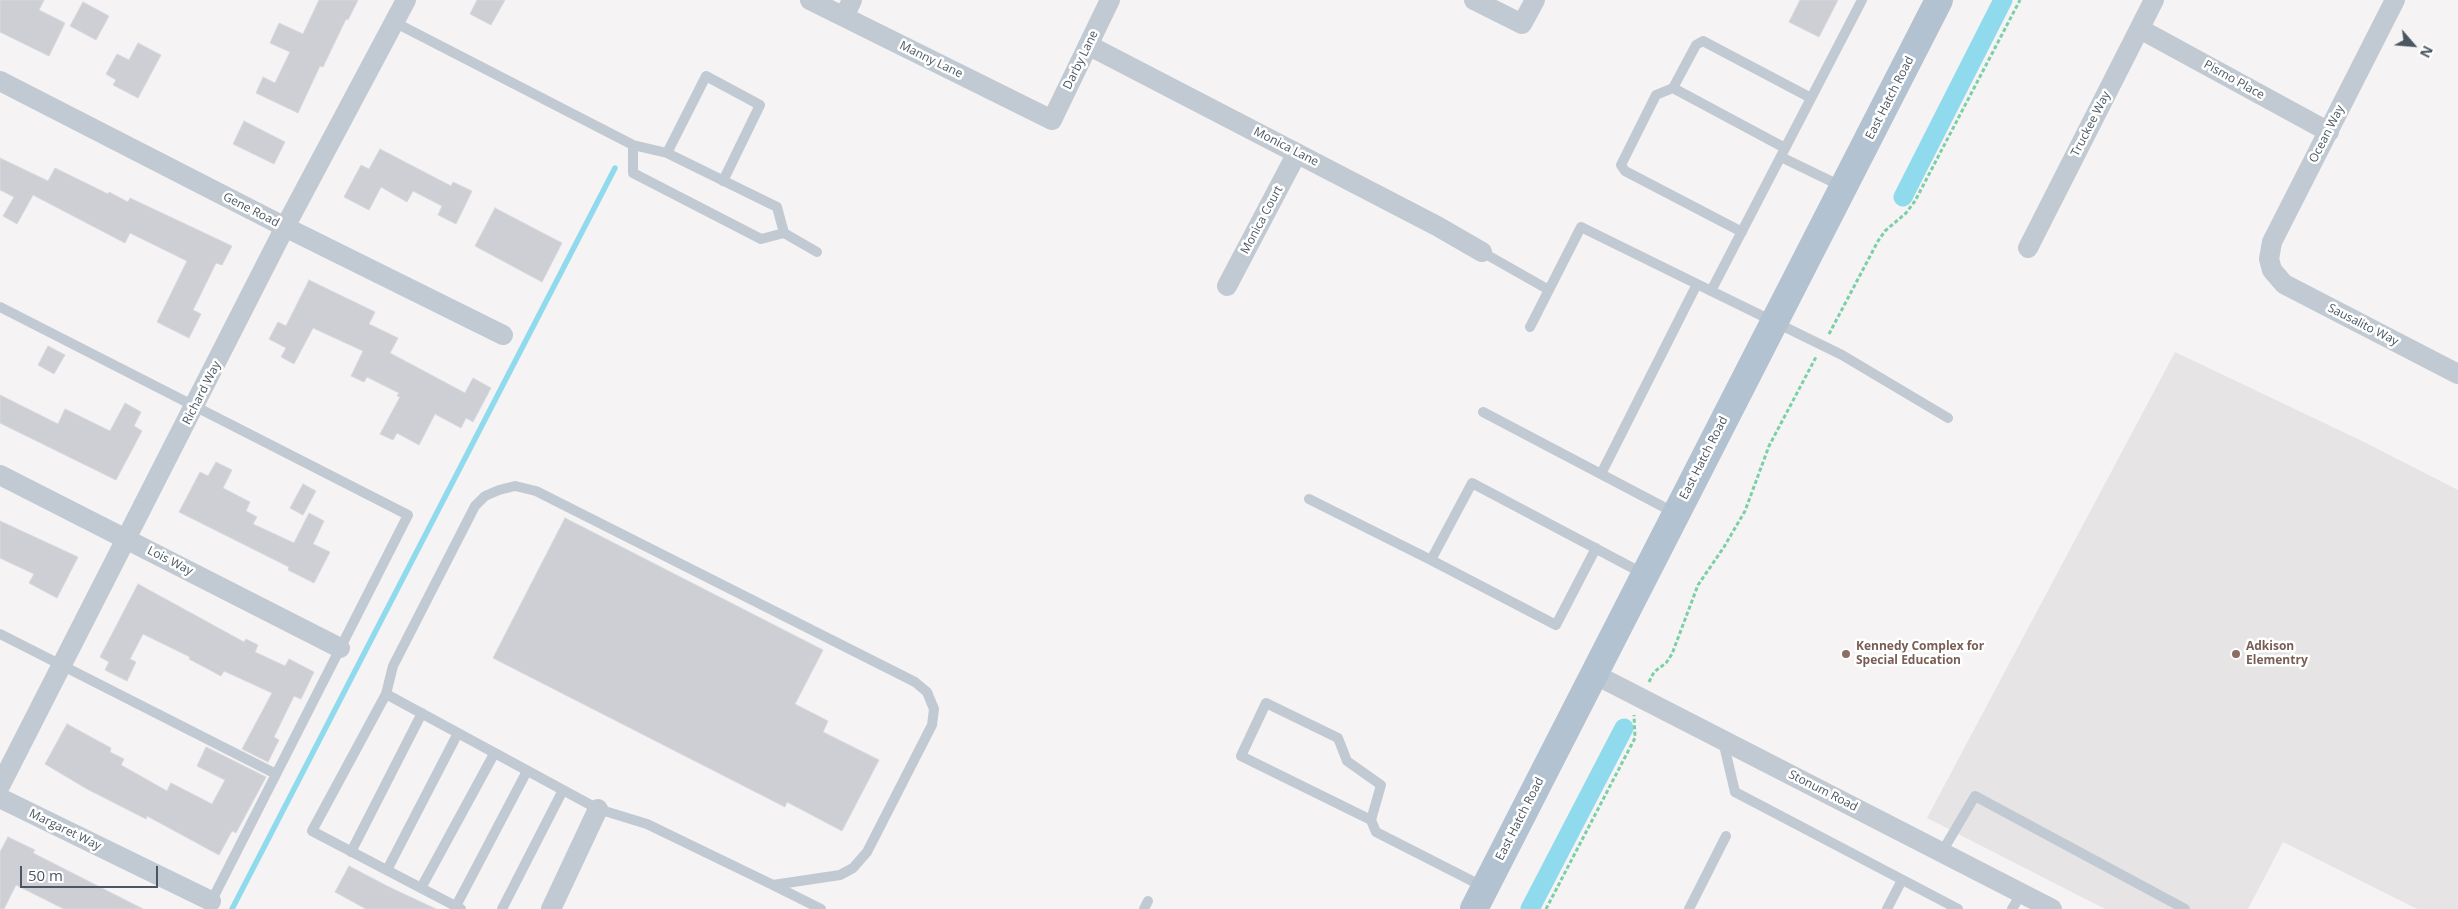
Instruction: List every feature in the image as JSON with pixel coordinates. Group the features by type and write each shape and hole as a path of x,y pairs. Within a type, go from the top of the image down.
{"main road":[{"name":"East Hatch Road","path":"1479,898 1937,3"}],"street":[{"name":"Richard Way","path":"0,786 128,539 285,227 406,0"},
{"name":"Manny Lane","path":"810,0 848,8 1052,120"},
{"name":"Darby Lane","path":"1052,120 1110,0"},
{"path":"1474,0 1522,24 1535,0"},
{"name":"Truckee Way","path":"2028,248 2154,0"},
{"name":"Ocean Way","path":"2272,270 2269,259 2272,242 2395,0"},
{"name":"Pismo Place","path":"2140,28 2329,132"},
{"name":"Monica Lane","path":"1088,45 1437,226 1482,252"},
{"name":"Gene Road","path":"0,81 285,227 503,335"},
{"name":"Monica Court","path":"1227,286 1297,153"},
{"name":"Sausalito Way","path":"2272,270 2284,284 2458,374"},
{"name":"Lois Way","path":"0,475 340,648"},
{"name":"Stonum Road","path":"1594,674 1942,852 2017,901 2052,909"},
{"name":"Margaret Way","path":"0,798 209,905"},
{"path":"551,909 598,809"}],"lane":[{"path":"1711,291 1862,0"},
{"path":"394,22 633,145 667,153 776,207 784,233 818,252"},
{"path":"1742,232 1625,172 1622,165 1656,94 1673,88 1696,45 1703,41 1812,98"},
{"path":"667,153 706,76 760,105 723,180"},
{"path":"1673,88 1844,187"},
{"path":"633,145 633,173 761,240 784,233"},
{"path":"1530,327 1581,227 1822,345 1948,418"},
{"path":"1482,252 1549,290"},
{"path":"1601,474 1697,284"},
{"path":"0,307 408,515 209,905"},
{"path":"1483,412 1676,514"},
{"path":"1430,560 1472,483 1645,574"},
{"path":"527,771 459,908 312,831 386,694 393,666 475,506 485,496 498,490 515,486 536,491 915,682 927,692 934,709 932,725 867,852 853,868 840,875 773,885"},
{"path":"1308,499 1556,625 1596,548"},
{"path":"0,634 276,774"},
{"path":"386,694 598,809 647,824 821,909"},
{"path":"1371,820 1241,756 1266,703 1338,738 1347,761 1381,784 1371,820 1376,832 1479,898"},
{"path":"352,852 422,713"},
{"path":"387,870 458,733"},
{"path":"1722,740 1736,792 1958,909"},
{"path":"421,888 494,754"},
{"path":"502,909 563,790"},
{"path":"1942,852 1976,796 2186,909"},
{"path":"1689,909 1726,836"},
{"path":"1887,909 1902,880"}],"path":[{"path":"1546,909 1636,738 1634,714 1654,672 1666,663 1672,654 1682,622 1698,585 1724,547 1745,511 1769,446 1878,241 1885,231 1906,213 1916,201 2020,0"}],"shaded area":[{"name":"Adkison Elementry","path":"2175,352 2362,441 2458,490 2458,909 2417,909 2283,842 2248,909 2105,909 1927,818"}],"building":[{"path":"0,0 44,0 39,10 65,23 49,56 0,32"},
{"path":"319,0 358,0 348,20 346,19 323,67 320,66 298,113 256,93 263,77 275,83 290,52 270,43 279,23 303,34"},
{"path":"477,0 505,0 491,25 470,14"},
{"path":"1800,0 1838,0 1819,37 1789,22"},
{"path":"83,2 109,16 96,40 70,26"},
{"path":"138,43 161,55 138,98 113,85 116,80 106,74 117,54 129,60"},
{"path":"244,121 285,142 274,164 233,144"},
{"path":"380,149 451,186 453,182 472,191 456,224 438,215 442,206 413,191 407,202 381,187 369,210 344,197 361,165 369,169"},
{"path":"0,158 48,181 55,168 128,202 130,198 232,246 222,265 216,263 193,310 201,314 189,338 157,322 187,261 130,233 125,243 33,195 17,224 3,216 14,197 0,190"},
{"path":"495,208 562,243 542,282 475,246"},
{"path":"309,280 375,312 369,324 398,338 390,353 465,393 473,378 491,388 473,422 466,418 461,428 435,414 419,445 397,433 393,440 380,434 400,397 397,396 399,393 367,377 364,382 351,376 363,351 313,328 294,364 281,357 286,348 269,339 278,322 286,326"},
{"path":"48,346 65,355 54,374 38,365"},
{"path":"0,395 58,424 65,409 110,431 125,403 141,412 134,426 142,431 116,480 0,423"},
{"path":"216,462 232,470 223,488 250,502 246,511 257,517 253,524 294,543 309,513 324,521 313,544 330,552 314,583 288,570 289,567 179,512 200,472 208,476"},
{"path":"303,484 316,491 303,515 290,508"},
{"path":"565,518 823,650 795,704 828,721 823,732 879,760 842,831 787,802 785,807 493,658"},
{"path":"0,521 78,557 57,598 29,583 34,574 0,558"},
{"path":"138,584 244,642 246,639 258,645 255,652 285,666 289,659 314,672 301,699 294,696 274,737 279,740 268,762 242,749 272,693 224,671 221,676 189,659 190,657 143,634 130,659 136,662 127,681 105,670 109,662 100,657"},
{"path":"67,724 111,748 110,752 124,759 121,765 167,791 171,783 212,804 225,780 197,766 206,747 266,777 236,833 232,831 219,855 147,816 146,819 87,789 45,764"},
{"path":"8,837 35,850 33,853 143,909 64,909 16,885 4,909 0,909 0,852"},
{"path":"349,866 436,909 366,909 335,892"}],"waterway":[{"path":"1903,197 2003,0"},
{"path":"232,909 615,168"},
{"path":"1530,909 1624,728"}],"place":[{"name":"Kennedy Complex for Special Education","path":"1846,654"},
{"name":"Adkison Elementry","path":"2236,654"}]}
